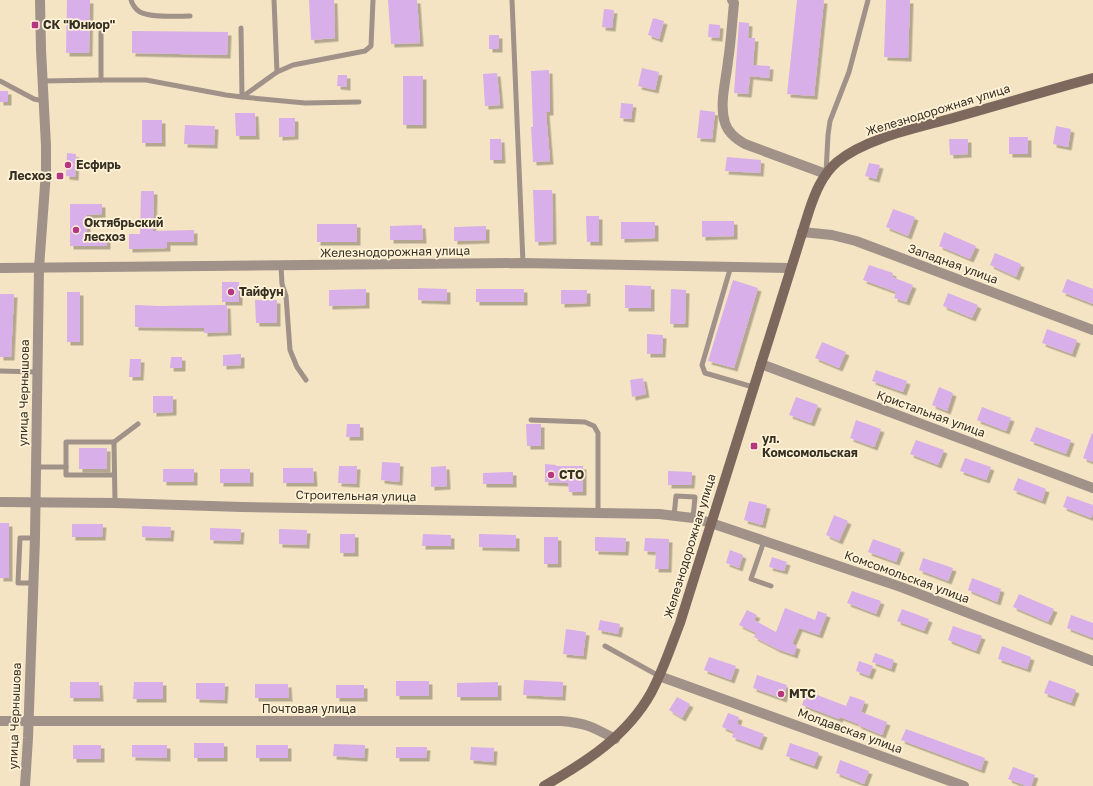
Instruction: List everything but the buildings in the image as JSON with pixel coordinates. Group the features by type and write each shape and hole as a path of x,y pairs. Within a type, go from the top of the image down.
{"main road":[{"name":"Железнодорожная улица","path":"544,786 598,753 615,739 642,707 659,676 680,623 802,232 815,194 826,174 836,162 850,153 875,141 1093,78"}],"street":[{"name":"улица Чернышова","path":"25,786 35,538 39,268 46,172 40,0"},
{"path":"734,1 731,42 723,102 724,122 728,131 736,140 745,144 826,174"},
{"name":"Западная улица","path":"802,232 832,235 856,241 1093,330"},
{"name":"Железнодорожная улица","path":"0,268 523,263 791,268"},
{"name":"Кристальная улица","path":"760,364 1093,488"},
{"name":"Строительная улица","path":"0,502 659,514 693,518 711,523"},
{"name":"Комсомольская улица","path":"711,523 900,587 1093,661"},
{"name":"Молдавская улица","path":"659,676 964,786"},
{"name":"Почтовая улица","path":"0,721 561,721 592,726 615,739"}],"lane":[{"path":"131,0 132,4 139,12 156,15 190,16"},
{"path":"274,0 277,72"},
{"path":"242,97 277,72 293,65 364,51 371,46 373,0"},
{"path":"512,0 523,263"},
{"path":"826,174 830,121 849,72 868,0"},
{"path":"241,28 242,97"},
{"path":"101,30 101,80"},
{"path":"43,81 146,80 226,96 306,103 358,102"},
{"path":"0,81 34,99 44,101"},
{"path":"281,266 282,284 286,296 290,350 297,367 306,380"},
{"path":"731,266 702,366 705,373 754,387"},
{"path":"0,371 38,372"},
{"path":"531,420 585,422 594,426 598,433 598,514"},
{"path":"114,475 66,475 66,442 114,442 138,424"},
{"path":"114,442 114,503"},
{"path":"36,467 66,467"},
{"path":"674,516 676,496 694,497 693,518"},
{"path":"32,583 18,583 20,538 35,538"},
{"path":"764,541 751,579 771,586"},
{"path":"605,646 659,676"}],"place":[{"name":"СК \"Юниор\"","path":"35,25"},
{"name":"Есфирь","path":"68,165"},
{"name":"Лесхоз","path":"60,176"},
{"name":"Октябрьский лесхоз","path":"76,230"},
{"name":"Тайфун","path":"231,292"},
{"name":"ул. Комсомольская","path":"754,446"},
{"name":"СТО","path":"551,475"},
{"name":"МТС","path":"781,694"}]}
